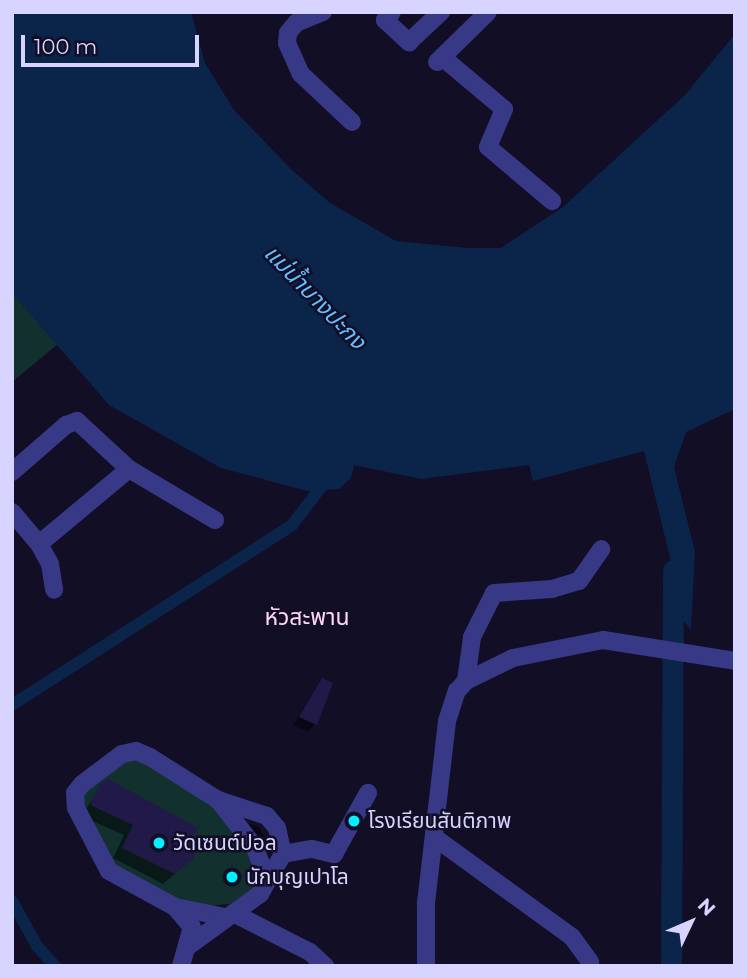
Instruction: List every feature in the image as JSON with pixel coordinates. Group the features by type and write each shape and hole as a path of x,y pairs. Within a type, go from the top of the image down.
{"street":[{"path":"323,12 296,23 288,33 287,43 301,74 352,122"},
{"path":"392,12 385,20 409,43 441,12"},
{"path":"488,12 440,59 504,108 488,148 552,201"},
{"path":"12,472 66,425 77,421 129,469 215,520"},
{"path":"39,544 129,469"},
{"path":"12,512 39,544 50,564 54,590"},
{"path":"466,681 472,637 494,593 552,589 579,581 601,549"},
{"path":"426,966 434,837 447,721 457,691 466,681 496,663 554,648 604,640 735,661"},
{"path":"181,966 190,945 192,926 175,907 109,871 81,818 75,793 102,767 136,751 218,800 267,816 277,828 283,854 260,894 190,945"},
{"path":"283,854 312,849 334,854 368,793"},
{"path":"218,800 254,846 268,880"},
{"path":"434,837 572,937 590,962"},
{"path":"175,907 229,915 310,952 324,966"}],"green space":[{"path":"12,293 58,344 12,382"},
{"path":"129,759 146,761 207,800 258,866 257,882 249,896 237,903 209,906 174,900 102,857 79,797"}],"water":[{"name":"แม่น้ำบางปะกง","path":"12,12 191,12 205,63 234,110 292,170 330,203 396,241 467,248 501,248 563,207 685,95 735,34 735,409 686,432 674,467 695,552 691,630 673,607 673,570 644,451 533,481 529,465 421,479 354,465 351,478 339,489 307,491 221,468 109,405 12,293"}],"building":[{"path":"322,678 333,683 317,725 299,717"},
{"name":"วัดเซนต์ปอล","path":"108,779 198,828 193,838 194,858 175,874 122,848 133,825 90,805 99,785"}],"waterway":[{"path":"12,705 292,525 328,478"},
{"path":"671,966 673,570"},
{"path":"12,901 37,946 55,966"}],"place":[{"name":"โรงเรียนสันติภาพ","path":"354,821"},
{"name":"วัดเซนต์ปอล","path":"159,843"},
{"name":"นักบุญเปาโล","path":"232,877"}],"district":[{"name":"หัวสะพาน","path":"307,617"}]}
